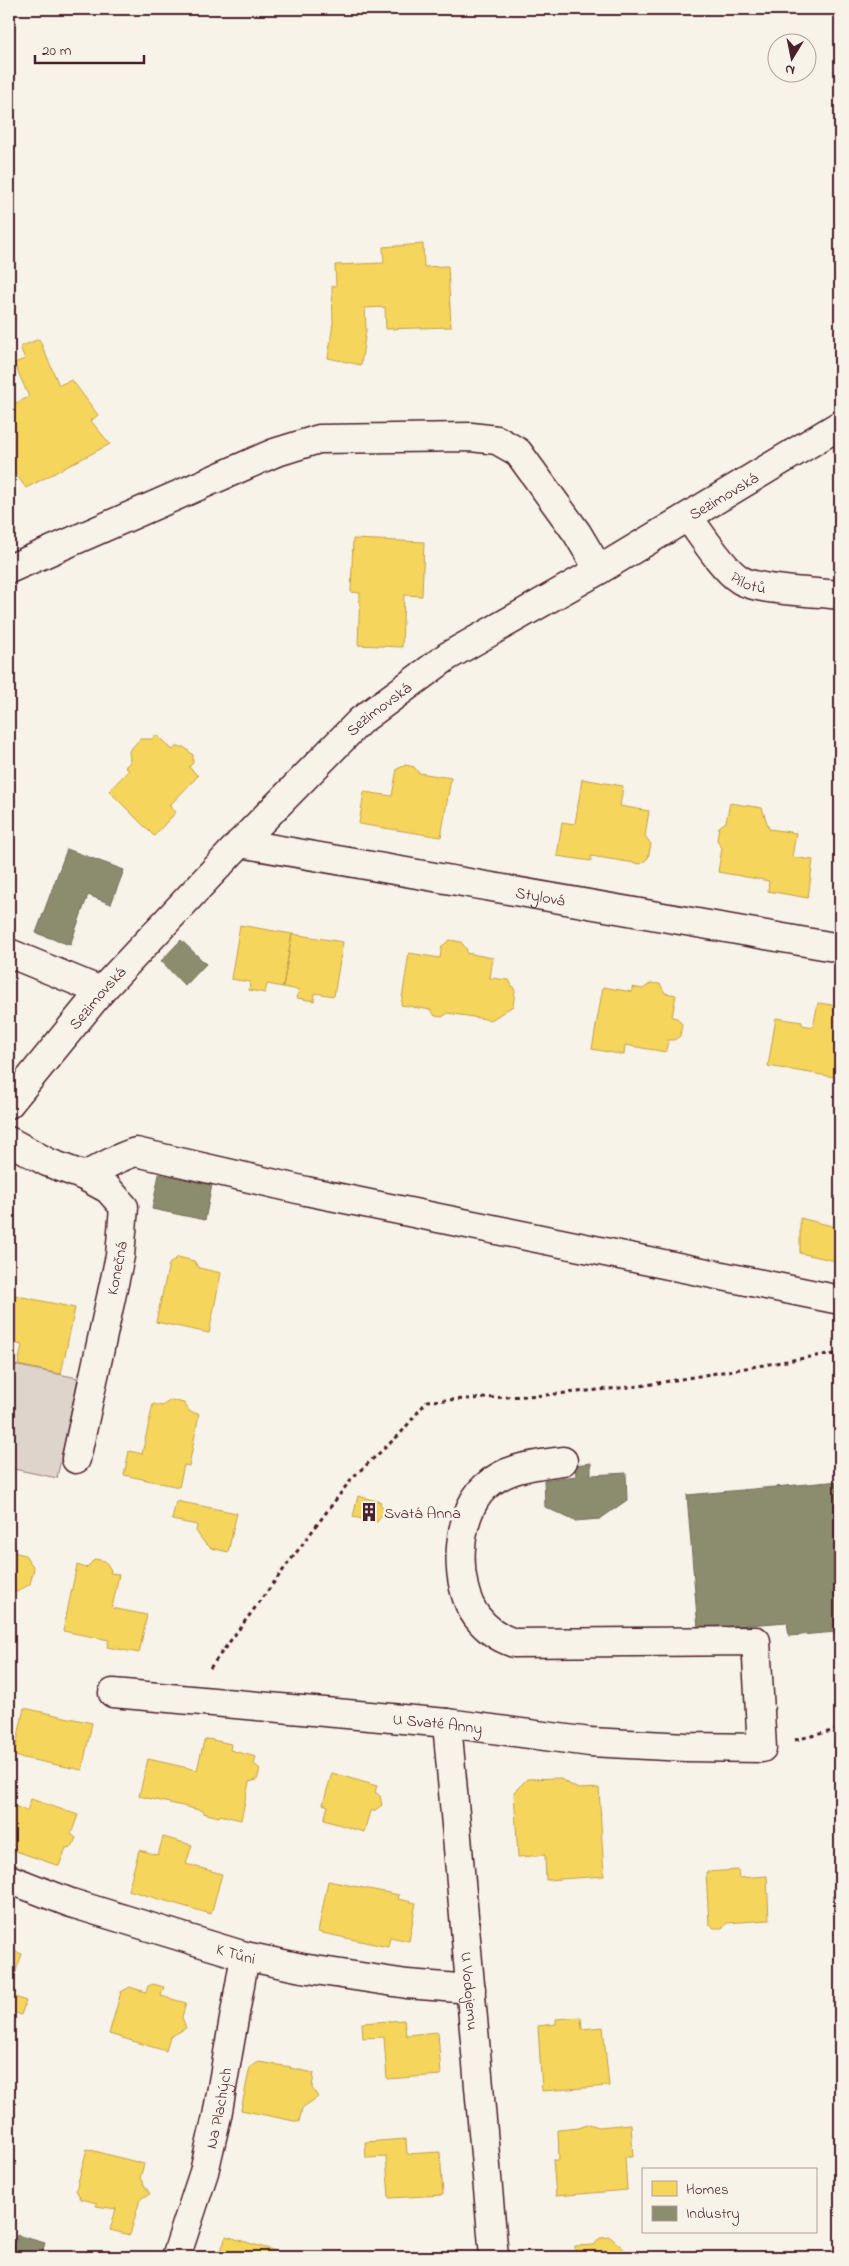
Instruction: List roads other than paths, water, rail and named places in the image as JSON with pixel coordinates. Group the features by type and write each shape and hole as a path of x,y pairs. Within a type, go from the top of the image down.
{"street":[{"name":"Sezimovská","path":"9,1104 101,991 240,843 360,721 448,656 599,570 840,425"},
{"path":"9,569 274,453 319,439 471,437 497,440 518,452 577,533 599,570"},
{"name":"Pilotů","path":"688,517 726,567 739,580 754,585 840,595"},
{"name":"Stylová","path":"240,843 840,948"},
{"path":"9,953 101,991"},
{"name":"Konečná","path":"9,1141 47,1162 84,1176 108,1189 124,1207 120,1256 76,1459"},
{"path":"84,1176 106,1166 118,1156 136,1152 306,1191 840,1300"},
{"name":"U Svaté Anny","path":"113,1693 447,1723 590,1742 686,1747 762,1748 756,1641 514,1643 498,1637 476,1617 469,1603 463,1580 461,1557 466,1517 476,1498 497,1478 512,1470 563,1461"},
{"name":"U Vodojemu","path":"447,1723 494,2257"},
{"name":"K Tůni","path":"9,1879 71,1903 245,1956 302,1968 407,1984 471,1989"},
{"name":"Na Plachých","path":"176,2257 204,2172 218,2116 245,1956"}],"place":[{"name":"Svatá Anna","path":"369,1512"}]}
